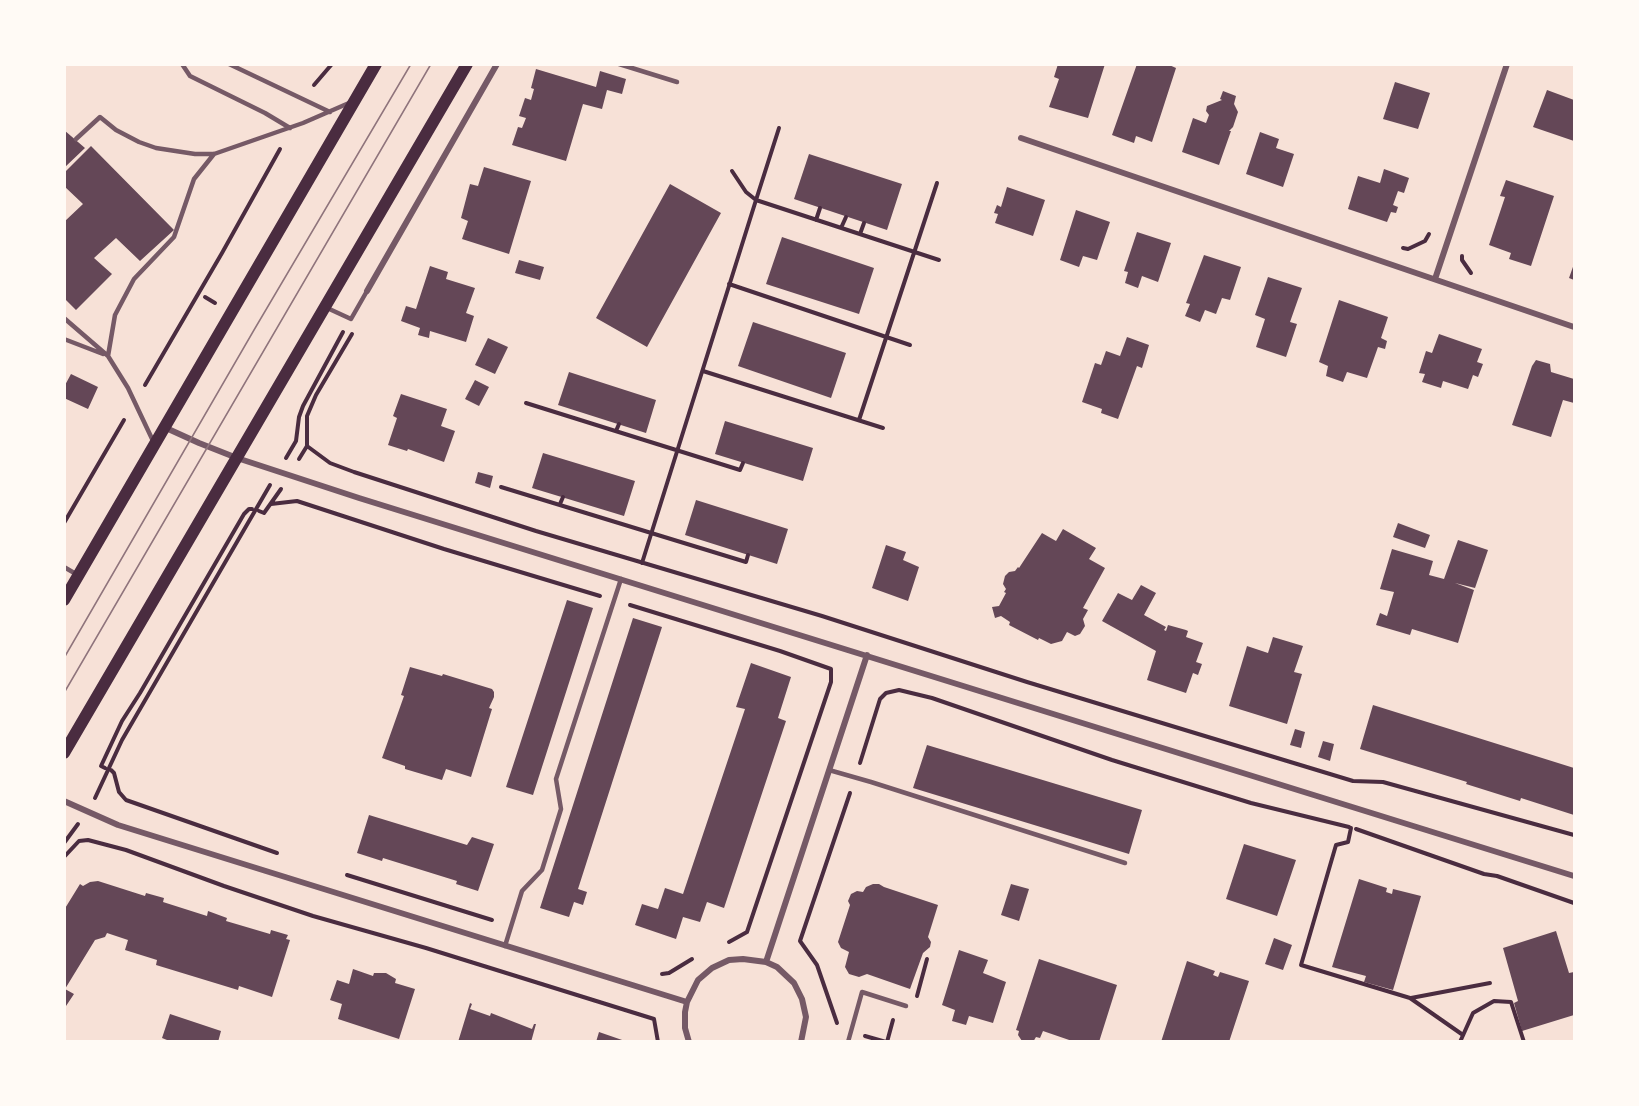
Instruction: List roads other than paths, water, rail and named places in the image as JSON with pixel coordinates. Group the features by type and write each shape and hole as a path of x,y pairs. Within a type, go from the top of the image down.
{"main road":[{"path":"64,600 156,446 376,64"},
{"path":"64,753 466,64"}],"street":[{"path":"367,291 497,64"},
{"path":"1435,279 1507,64"},
{"path":"1021,138 1575,327"},
{"path":"165,428 237,458 358,498 1575,876"},
{"path":"766,962 867,655"},
{"path":"64,801 118,825 687,1002"},
{"path":"689,1041 685,1028 687,1002 698,980 712,968 729,960 743,958 766,962 777,967 794,983 802,999 806,1017 802,1041"}],"lane":[{"path":"183,64 190,76 290,128"},
{"path":"229,64 331,112"},
{"path":"619,64 677,82"},
{"path":"76,139 100,117 116,130 156,148 195,154 214,154 290,128 331,112 356,99"},
{"path":"108,356 115,315 134,279 174,237 194,179 214,154"},
{"path":"325,307 351,319 367,291"},
{"path":"64,318 108,356 128,388 156,446"},
{"path":"64,339 108,356"},
{"path":"64,567 79,576"},
{"path":"505,946 522,891 542,870 561,809 556,779 621,579"},
{"path":"829,770 1125,863"},
{"path":"848,1041 862,992 906,1006"}],"tram line":[{"path":"64,658 411,64"},
{"path":"64,693 431,64"}]}
